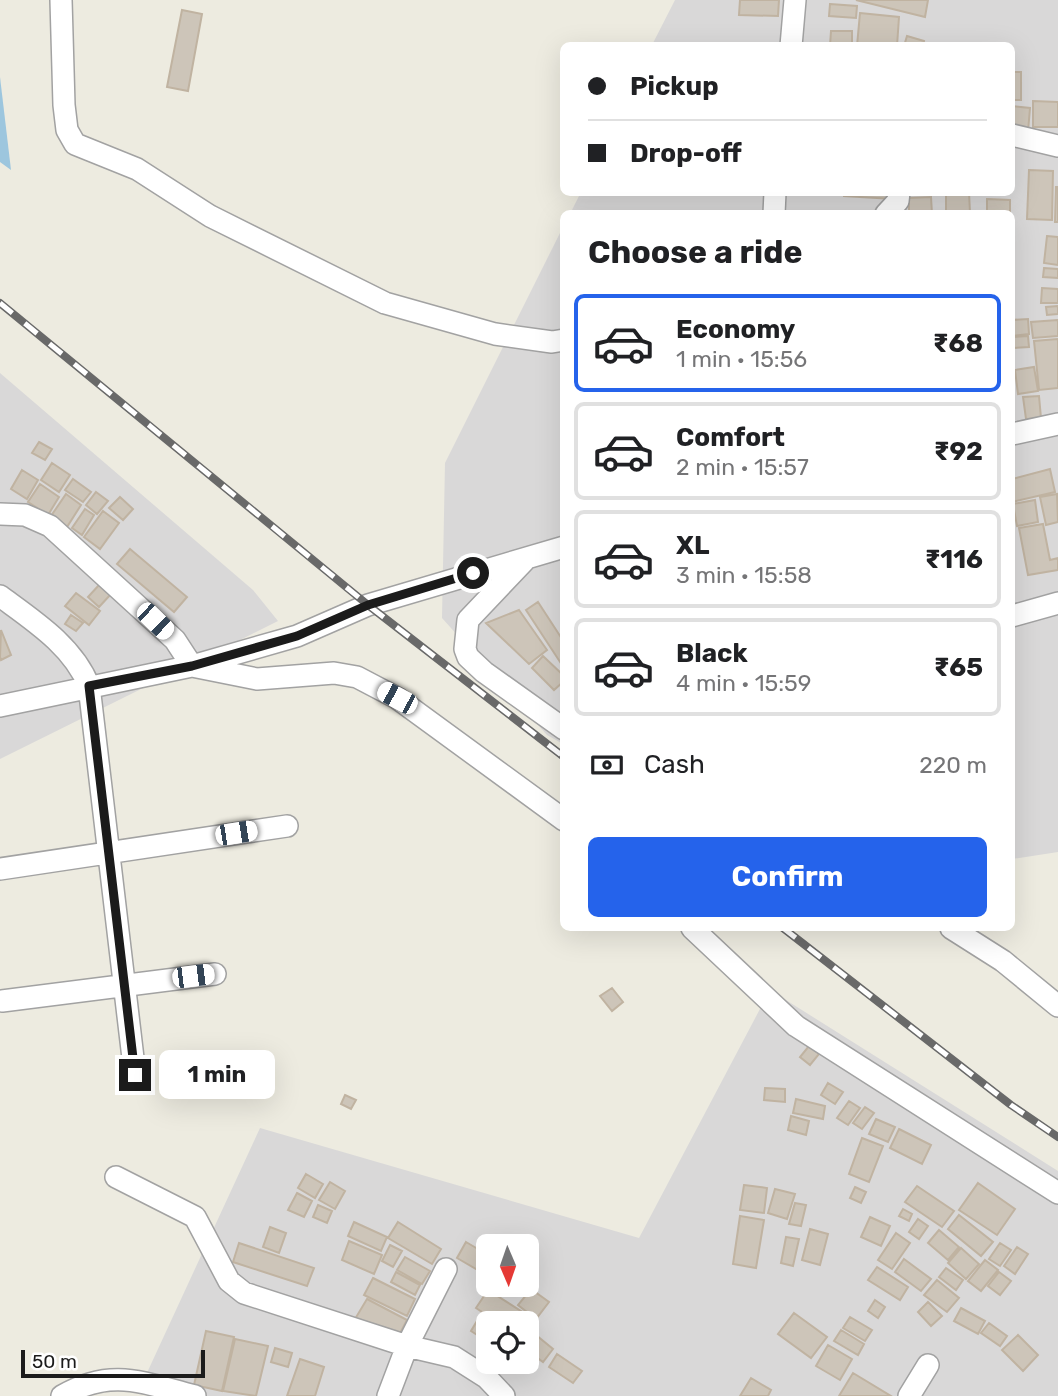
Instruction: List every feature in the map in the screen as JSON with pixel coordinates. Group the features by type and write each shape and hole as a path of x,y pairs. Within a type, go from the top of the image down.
{"street":[{"path":"61,0 64,105 67,130 75,144 137,169 210,216 385,303 495,334 552,342 560,341"},
{"path":"791,42 795,0"},
{"path":"1015,136 1058,146"},
{"path":"1015,433 1058,424"},
{"path":"0,514 24,515 50,526 175,640 192,666 257,679 334,673 358,677 397,698 560,817"},
{"path":"0,706 192,666 297,636 368,605 560,548"},
{"path":"526,558 468,620 465,649 468,657 484,672 560,726"},
{"path":"0,596 36,622 80,664 89,686 135,1075"},
{"path":"1015,615 1058,604"},
{"path":"0,869 287,826"},
{"path":"695,931 796,1026 1058,1193"},
{"path":"956,931 1003,961 1058,1006"},
{"path":"2,1001 215,974"},
{"path":"116,1177 195,1217 229,1281 244,1293 407,1346 454,1357 487,1378 504,1396"},
{"path":"388,1396 407,1346 446,1269"},
{"path":"909,1396 928,1365"},
{"path":"62,1396 85,1383 120,1378 195,1396"}],"shaded area":[{"path":"675,0 1058,0 1058,852 1015,859 1015,210 572,210 579,196 1015,196 1015,42 654,42"},
{"path":"560,233 560,742 547,735 442,618 445,463"},
{"path":"0,373 253,590 278,621 0,759"},
{"path":"770,990 1058,1171 1058,1396 163,1396 140,1388 260,1128 639,1238"}],"water":[{"path":"0,77 11,170 0,162"}],"building":[{"path":"740,0 779,0 778,16 739,15"},
{"path":"856,0 928,0 925,17"},
{"path":"830,4 857,6 856,18 829,16"},
{"path":"182,10 202,14 188,91 167,87"},
{"path":"860,13 899,17 897,42 857,42"},
{"path":"831,31 852,31 852,42 830,42"},
{"path":"907,36 924,41 924,42 905,42"},
{"path":"1015,72 1021,72 1021,100 1015,100"},
{"path":"1033,101 1058,102 1058,127 1033,127"},
{"path":"1015,106 1030,108 1028,132 1015,131"},
{"path":"1029,170 1053,171 1052,220 1027,219"},
{"path":"1058,187 1058,222 1055,222"},
{"path":"844,196 893,196 893,199"},
{"path":"946,196 969,196 970,210 946,210"},
{"path":"931,197 932,210 909,210 909,198"},
{"path":"987,199 1010,200 1010,210 987,210"},
{"path":"1047,236 1058,237 1058,265 1044,263"},
{"path":"1044,268 1058,269 1058,278 1043,277"},
{"path":"1042,288 1058,289 1058,303 1041,303"},
{"path":"1058,306 1058,314 1047,315 1046,307"},
{"path":"1028,319 1029,334 1015,336 1015,320"},
{"path":"1058,320 1058,336 1033,338 1031,322"},
{"path":"1028,336 1029,347 1015,348 1015,337"},
{"path":"1058,339 1058,388 1039,390 1034,341"},
{"path":"1034,367 1038,391 1018,394 1015,370"},
{"path":"1039,396 1041,418 1026,419 1023,397"},
{"path":"39,442 52,449 45,460 32,453"},
{"path":"52,463 70,475 59,492 41,480"},
{"path":"1050,469 1055,492 1015,501 1015,478"},
{"path":"22,470 38,480 27,499 11,489"},
{"path":"73,479 91,492 83,502 65,490"},
{"path":"40,484 59,497 48,515 28,502"},
{"path":"96,492 108,501 97,514 86,505"},
{"path":"66,494 81,505 67,527 51,516"},
{"path":"1057,494 1058,522 1046,525 1040,497"},
{"path":"120,497 133,509 123,520 109,508"},
{"path":"1035,500 1038,522 1017,526 1015,504"},
{"path":"85,509 94,515 82,535 72,528"},
{"path":"103,511 119,523 100,549 84,537"},
{"path":"1043,524 1050,560 1058,558 1058,570 1028,575 1019,528"},
{"path":"130,549 187,597 174,612 117,564"},
{"path":"100,584 111,594 99,607 88,597"},
{"path":"76,593 100,611 89,625 65,606"},
{"path":"538,602 560,636 560,662 526,610"},
{"path":"519,610 547,650 529,664 486,623"},
{"path":"71,615 83,623 76,631 65,624"},
{"path":"1,630 11,655 1,660 0,657"},
{"path":"543,656 560,672 560,685 554,690 532,668"},
{"path":"612,988 623,1002 612,1011 600,996"},
{"path":"809,1046 819,1054 810,1065 800,1057"},
{"path":"828,1083 843,1092 835,1104 821,1095"},
{"path":"765,1088 785,1089 785,1102 764,1100"},
{"path":"345,1095 356,1100 351,1109 341,1104"},
{"path":"796,1099 825,1106 823,1119 793,1113"},
{"path":"849,1101 860,1108 848,1125 837,1118"},
{"path":"865,1107 874,1113 862,1129 853,1123"},
{"path":"791,1116 809,1121 806,1135 788,1130"},
{"path":"876,1119 895,1127 888,1142 869,1134"},
{"path":"899,1129 931,1145 922,1164 890,1148"},
{"path":"862,1138 883,1146 869,1182 849,1174"},
{"path":"306,1174 323,1184 315,1198 298,1188"},
{"path":"330,1182 345,1191 335,1209 319,1200"},
{"path":"978,1183 1015,1209 997,1235 959,1210"},
{"path":"744,1185 767,1188 764,1213 740,1210"},
{"path":"917,1186 954,1211 942,1227 905,1202"},
{"path":"855,1187 866,1192 861,1203 850,1198"},
{"path":"775,1189 795,1194 787,1219 768,1213"},
{"path":"297,1193 312,1201 304,1217 288,1210"},
{"path":"795,1203 806,1205 801,1226 789,1224"},
{"path":"318,1205 332,1211 327,1223 313,1217"},
{"path":"903,1209 912,1214 909,1221 899,1216"},
{"path":"959,1215 993,1242 981,1256 948,1229"},
{"path":"740,1216 764,1220 756,1268 733,1264"},
{"path":"870,1217 890,1226 881,1246 861,1237"},
{"path":"918,1219 928,1226 919,1239 909,1232"},
{"path":"354,1222 387,1237 381,1251 348,1236"},
{"path":"398,1222 441,1249 432,1264 388,1238"},
{"path":"270,1227 286,1233 279,1253 263,1247"},
{"path":"810,1229 828,1234 820,1265 802,1260"},
{"path":"939,1230 959,1247 948,1260 928,1243"},
{"path":"896,1233 910,1243 892,1269 878,1260"},
{"path":"786,1237 799,1239 793,1266 781,1263"},
{"path":"349,1241 382,1255 374,1274 342,1260"},
{"path":"466,1242 476,1248 476,1269 457,1258"},
{"path":"239,1243 314,1268 307,1286 233,1262"},
{"path":"1000,1243 1011,1250 1000,1266 989,1259"},
{"path":"390,1245 402,1251 393,1267 382,1261"},
{"path":"1017,1247 1028,1254 1015,1274 1004,1266"},
{"path":"961,1248 979,1264 966,1279 948,1263"},
{"path":"405,1257 430,1271 422,1284 397,1270"},
{"path":"904,1259 931,1279 921,1291 895,1272"},
{"path":"985,1260 998,1270 981,1291 968,1281"},
{"path":"877,1267 908,1287 900,1300 868,1280"},
{"path":"946,1268 963,1280 956,1290 939,1277"},
{"path":"396,1272 420,1285 415,1295 391,1282"},
{"path":"999,1272 1011,1281 1000,1295 988,1286"},
{"path":"373,1278 415,1299 407,1316 364,1295"},
{"path":"937,1280 959,1298 947,1312 924,1295"},
{"path":"539,1295 549,1302 539,1315 539,1311 526,1311 518,1305 524,1297 539,1297"},
{"path":"483,1297 499,1297 521,1311 481,1311 476,1308"},
{"path":"367,1299 407,1320 396,1341 355,1319"},
{"path":"875,1300 885,1307 878,1318 868,1311"},
{"path":"928,1302 942,1316 931,1326 918,1312"},
{"path":"961,1308 985,1321 978,1334 954,1321"},
{"path":"794,1313 827,1337 811,1358 778,1334"},
{"path":"850,1317 872,1330 865,1341 843,1328"},
{"path":"989,1323 1007,1336 1000,1346 981,1333"},
{"path":"841,1330 864,1344 858,1355 834,1341"},
{"path":"206,1331 234,1337 222,1391 194,1385"},
{"path":"1018,1335 1038,1355 1023,1371 1002,1350"},
{"path":"539,1337 553,1349 543,1362 539,1359"},
{"path":"235,1339 268,1346 256,1396 223,1391"},
{"path":"828,1345 852,1359 840,1380 816,1366"},
{"path":"275,1348 292,1353 288,1367 271,1362"},
{"path":"557,1354 582,1371 573,1383 549,1367"},
{"path":"300,1359 324,1367 315,1396 287,1396"},
{"path":"853,1373 891,1396 839,1396"},
{"path":"751,1378 771,1390 768,1396 740,1396"}],"railway":[{"path":"0,303 368,605 560,754"},
{"path":"787,931 1011,1105 1058,1137"}],"route":[{"path":"135,1075 89,686 192,666 297,636 368,605 473,573"}]}
